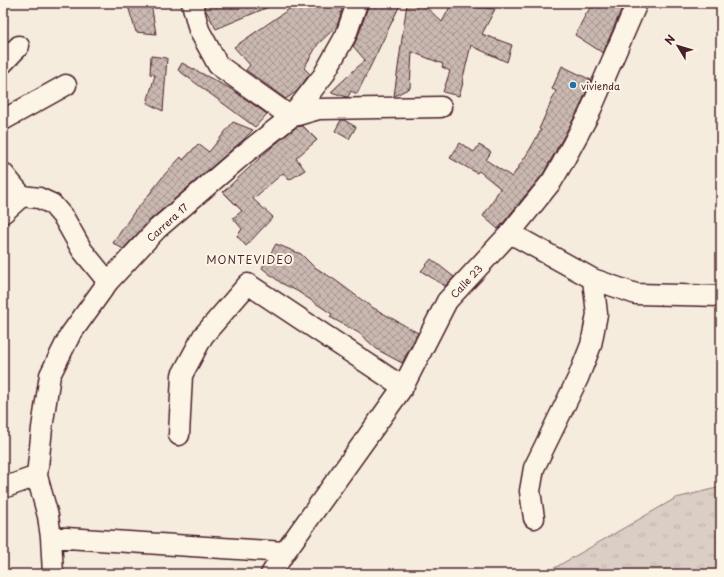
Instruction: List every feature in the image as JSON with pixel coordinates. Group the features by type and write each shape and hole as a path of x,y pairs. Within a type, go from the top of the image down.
{"street":[{"path":"192,3 199,30 218,65 291,117 319,110 441,107"},
{"name":"Carrera 17","path":"53,574 48,516 37,476 50,375 70,336 108,282 157,229 243,155 291,117 323,76 346,35 357,3"},
{"name":"Calle 23","path":"271,574 285,552 403,387 447,301 510,233 552,181 574,145 589,114 637,3"},
{"path":"3,63 19,46"},
{"path":"3,120 66,85"},
{"path":"3,173 22,196 39,198 52,204 64,218 82,250 108,282"},
{"path":"3,213 22,196"},
{"path":"510,233 593,279 636,294 721,296"},
{"path":"534,518 530,491 534,468 578,378 591,345 597,314 593,279"},
{"path":"179,435 182,376 203,336 248,284 403,387"},
{"path":"3,488 37,476"},
{"path":"51,537 285,552"}],"green space":[{"path":"721,487 721,574 544,574 676,498"}],"building":[{"path":"127,3 151,3 156,34 136,32"},
{"path":"204,3 278,3 216,29 205,9"},
{"path":"298,3 341,3 342,11 337,26 318,44 304,68 310,74 297,91 286,99 246,70 250,65 234,47"},
{"path":"368,3 401,3 357,94 351,91 347,97 331,92 365,60 353,46 357,39"},
{"path":"407,3 422,3 442,22 452,3 474,3 475,7 495,9 482,34 512,45 507,62 471,45 459,96 443,92 450,71 442,67 443,64 412,52 410,88 394,96"},
{"path":"594,3 624,3 603,53 575,35 586,14"},
{"path":"151,56 167,58 163,111 147,103 155,75 150,74"},
{"path":"182,63 231,89 267,114 255,127 178,70"},
{"path":"562,66 591,80 579,109 543,174 498,229 483,216 500,188 479,171 477,173 450,158 460,143 474,152 479,145 491,152 486,160 512,177 541,130 539,129 556,91 552,89"},
{"path":"341,120 344,120 356,127 349,139 335,131"},
{"path":"233,122 253,130 150,220 123,249 113,243 134,212 181,157 183,160 198,144 209,152"},
{"path":"303,126 317,140 296,158 305,170 289,180 283,173 253,199 273,217 246,246 237,236 242,229 233,218 242,211 223,192 296,127"},
{"path":"276,244 301,254 313,266 370,306 418,333 402,363 378,350 359,333 330,317 332,314 297,291 281,283 262,268"},
{"path":"431,259 454,277 445,286 421,271"}],"place":[{"name":"vivienda","path":"573,85"}],"district":[{"name":"MONTEVIDEO","path":"250,259"}]}
